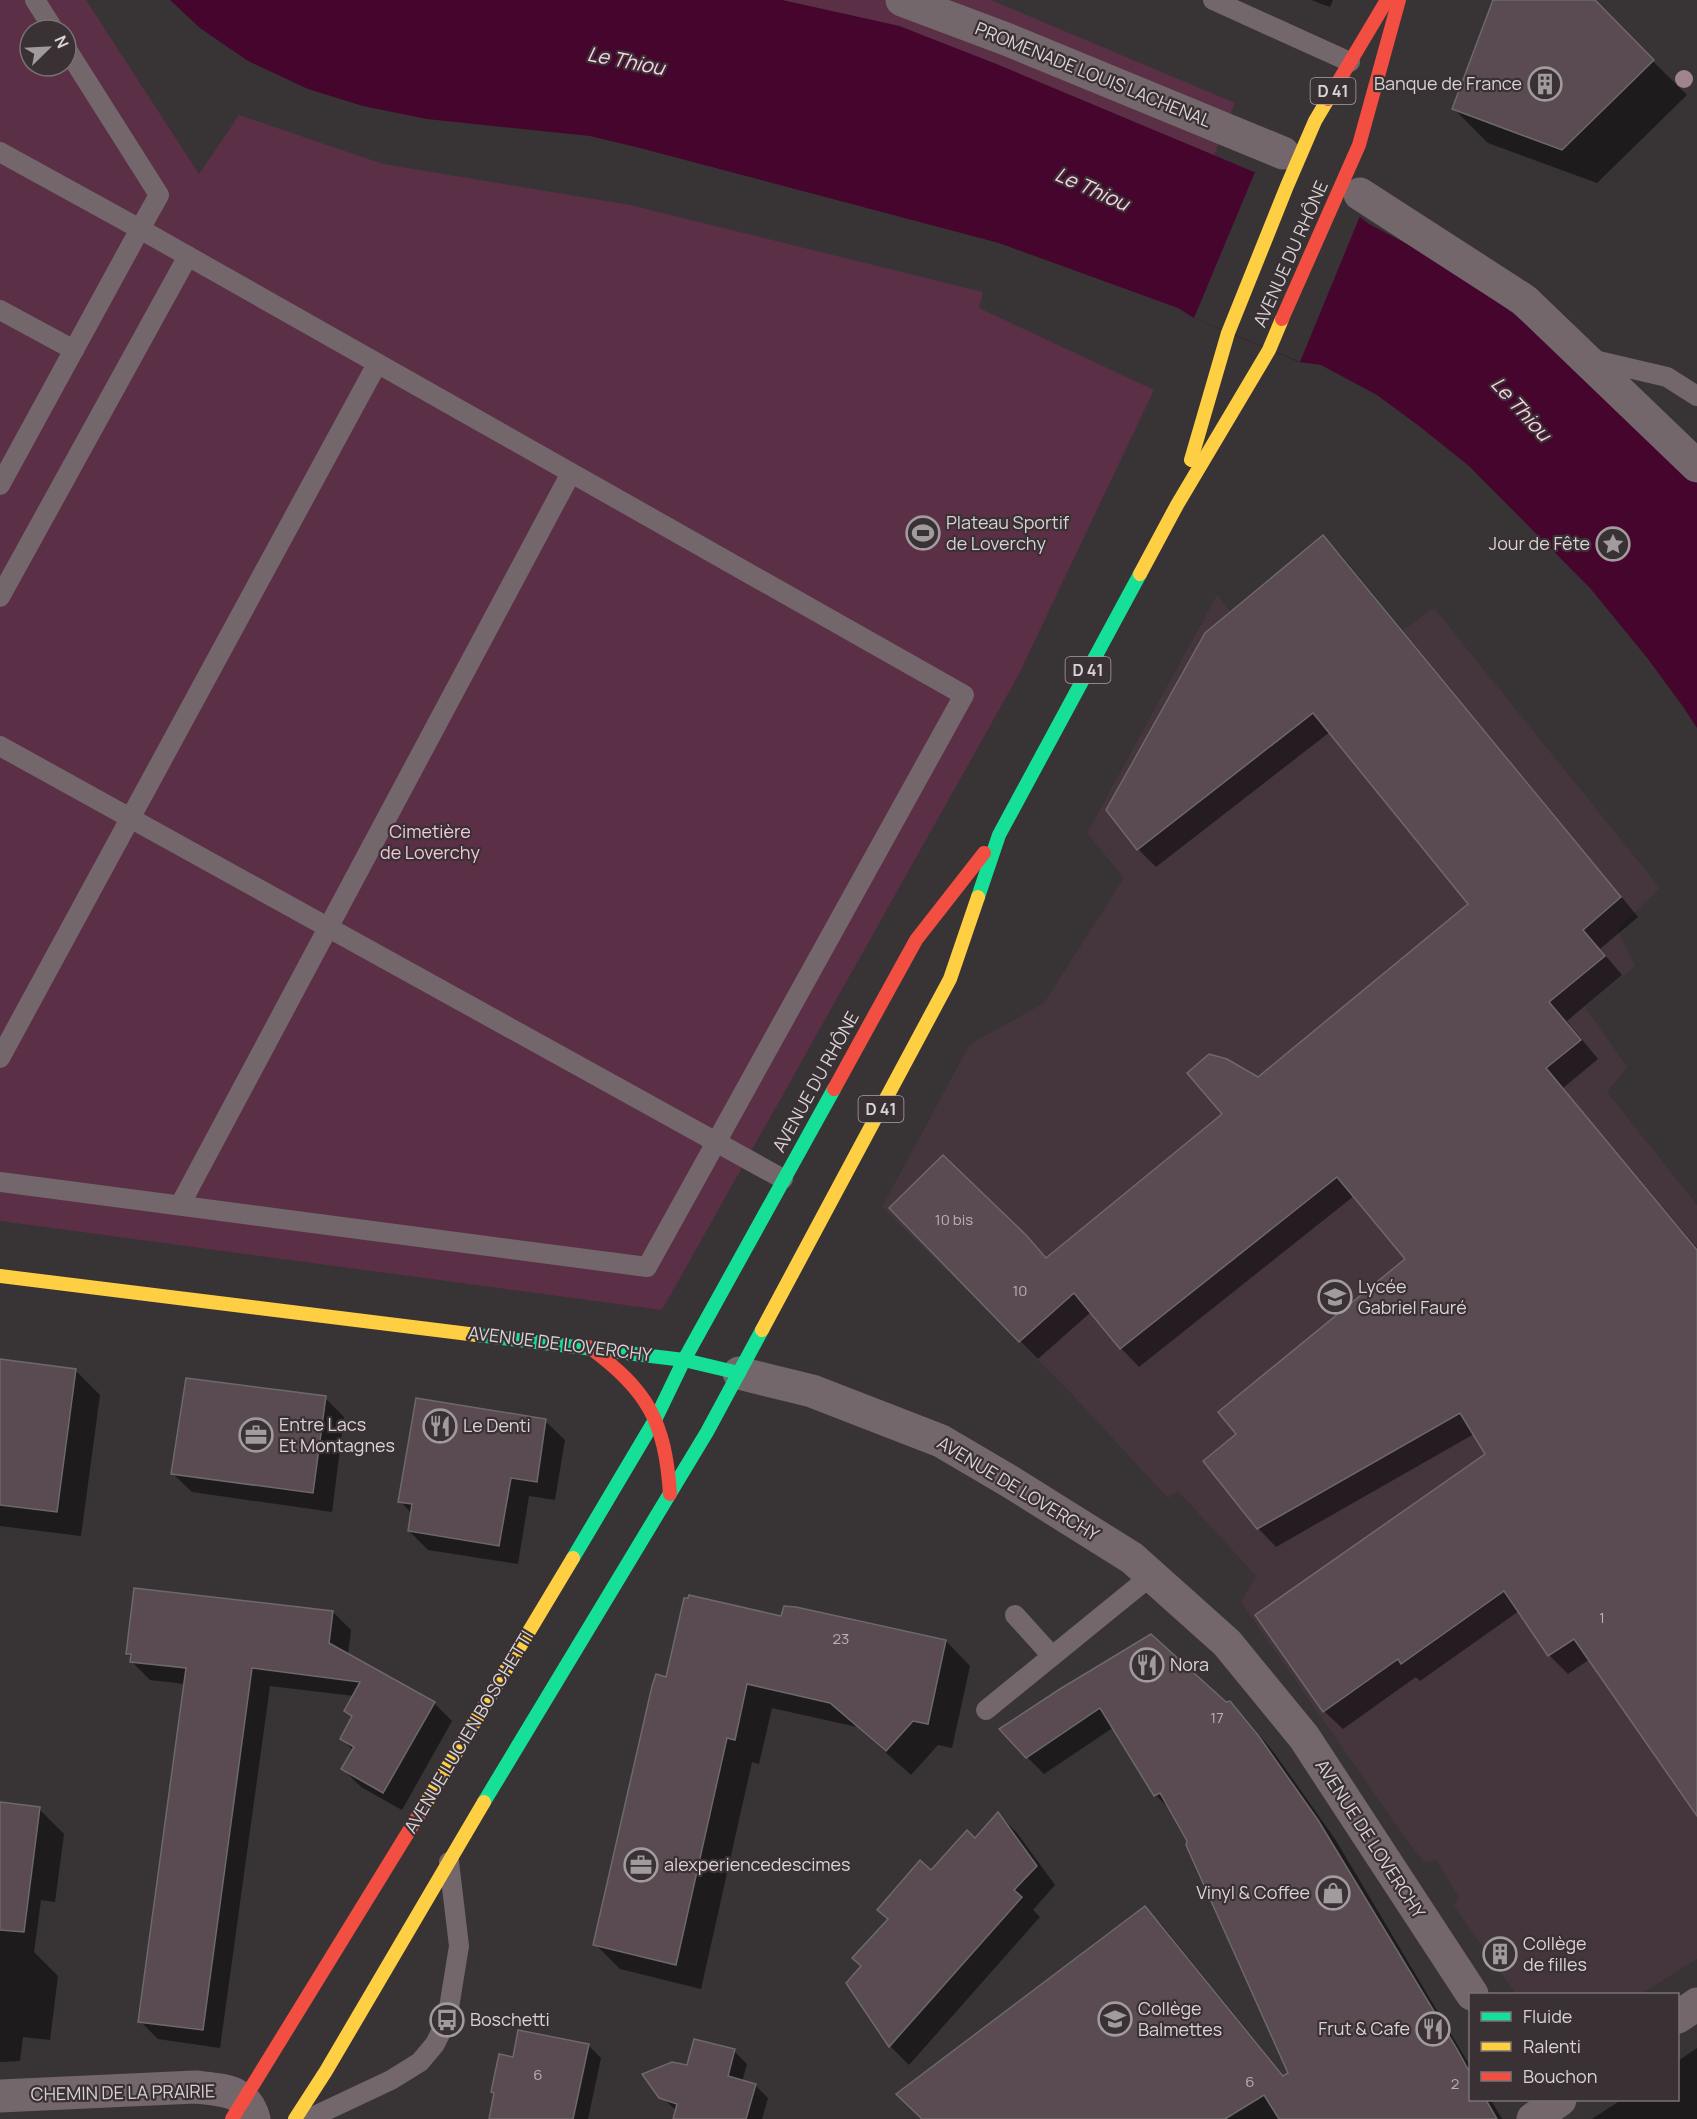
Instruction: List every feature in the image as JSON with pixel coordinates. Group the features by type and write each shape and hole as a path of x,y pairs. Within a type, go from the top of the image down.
{"main road":[{"name":"AVENUE DU RHÔNE","path":"1177,505 1228,333 1287,186 1315,122 1387,0"},
{"name":"AVENUE DU RHÔNE","path":"739,1373 950,979 999,835 1177,505 1269,350 1346,200 1399,0"},
{"name":"AVENUE DU RHÔNE","path":"684,1360 916,940 999,835"},
{"name":"AVENUE DE LOVERCHY","path":"0,1275 589,1347 684,1360 739,1373"},
{"path":"589,1347 613,1364 641,1394 656,1418 667,1456 670,1494"},
{"name":"AVENUE LUCIEN BOSCHETTI","path":"243,2112 656,1418 684,1360"},
{"path":"295,2119 326,2071 449,1859 708,1432 739,1373"}],"street":[{"name":"PROMENADE LOUIS LACHENAL","path":"902,0 1006,39 1283,153"},
{"path":"1346,200 1524,300 1697,466"},
{"name":"AVENUE DE LOVERCHY","path":"739,1373 812,1391 941,1441 1010,1481 1132,1558 1227,1643 1304,1737 1471,1993"},
{"path":"1679,2016 1697,2004"},
{"name":"CHEMIN DE LA PRAIRIE","path":"0,2096 195,2087 224,2090 243,2112"}],"lane":[{"path":"35,0 46,18"},
{"path":"1213,0 1350,62"},
{"path":"3,474 159,195 78,67"},
{"path":"0,152 964,695 647,1267 0,1182"},
{"path":"0,597 188,256"},
{"path":"0,310 74,350"},
{"path":"1584,358 1667,377 1697,396"},
{"path":"0,1058 377,364"},
{"path":"180,1205 571,473"},
{"path":"0,746 783,1179"},
{"path":"986,1710 1152,1575"},
{"path":"1015,1616 1052,1656"},
{"path":"308,2119 391,2080 420,2062 435,2044 447,2019 459,1946 449,1859"}],"shaded area":[{"name":"Lycée Gabriel Fauré","path":"1323,535 1402,631 1434,608 1660,888 1617,929 1635,966 1585,1007 1627,1067 1607,1092 1697,1205 1697,1959 1643,1993 1515,1993 1454,1906 1459,1898 1436,1860 1425,1863 1408,1842 1241,1602 1256,1576 1178,1491 1168,1498 1065,1387 882,1207 970,1044 1044,1003 1124,878 1087,833 1217,595 1230,611"}],"green space":[{"name":"Cimetière de Loverchy","path":"0,0 86,0 199,174 239,115 383,164 630,205 983,292 979,308 1154,390 1018,676 662,1310 0,1221"},
{"path":"782,0 991,0 1235,103 1214,155 900,26"}],"water":[{"name":"Le Thiou","path":"170,0 782,0 899,26 994,63 1359,216 1369,224 1424,253 1492,298 1557,346 1697,479 1697,728 1648,659 1590,588 1469,466 1377,395 1321,365 1299,362 1194,318 1178,308 999,243 590,136 427,119 363,106 308,89 248,61 200,28"}],"pier":[{"path":"1255,172 1360,216 1300,362 1194,318"}],"building":[{"name":"Banque de France","path":"1493,0 1595,0 1654,60 1562,150 1452,109"},
{"path":"1323,535 1621,897 1583,930 1605,956 1549,1002 1581,1040 1546,1068 1697,1250 1697,1816 1574,1639 1548,1656 1504,1591 1401,1664 1398,1659 1323,1712 1255,1615 1485,1454 1460,1413 1257,1529 1203,1461 1236,1434 1218,1412 1405,1259 1337,1177 1120,1349 1074,1293 1019,1342 889,1208 943,1155 1026,1235 1046,1258 1222,1114 1187,1073 1209,1054 1227,1059 1258,1077 1468,904 1313,713 1137,850 1106,810 1205,633"},
{"path":"0,1359 76,1369 57,1512 0,1505"},
{"path":"186,1378 326,1396 313,1493 171,1474"},
{"path":"416,1398 546,1419 537,1482 511,1478 499,1546 408,1531 412,1504 398,1502"},
{"path":"134,1588 333,1611 329,1643 435,1702 383,1793 341,1769 354,1747 340,1739 352,1716 344,1711 360,1682 252,1668 203,2030 138,2022 186,1668 130,1662 131,1654 126,1654"},
{"path":"689,1595 781,1616 784,1606 796,1607 946,1640 928,1724 913,1721 886,1751 830,1703 747,1684 735,1740 727,1738 676,1965 593,1945 652,1686 656,1674 666,1677 684,1598 688,1598"},
{"path":"1151,1634 1226,1702 1230,1701 1258,1735 1318,1820 1457,2049 1469,2071 1469,2101 1487,2101 1497,2119 1279,2119 1264,2095 1225,2119 922,2119 896,2094 1145,1906 1283,2076 1288,2073 1186,1845 1187,1841 1160,1793 1154,1796 1100,1708 1026,1758 999,1729"},
{"path":"0,1802 40,1807 24,1932 0,1930"},
{"path":"998,1812 1037,1866 1014,1890 1022,1897 889,2047 846,1983 861,1966 852,1958 888,1919 877,1910 920,1860 931,1870 967,1830 975,1838"},
{"path":"518,2030 589,2044 573,2119 489,2119 494,2093 491,2092 499,2054 513,2057"},
{"path":"694,2039 735,2049 728,2076 756,2084 746,2119 673,2119 677,2104 659,2098 642,2074 672,2062 687,2065"}],"traffic: fast":[{"path":"978,897 999,835 1140,574"},
{"path":"573,1558 656,1418 684,1360 834,1089"},
{"path":"484,1802 707,1432 762,1330"},
{"path":"477,1335 684,1360 739,1373"}],"traffic: slow":[{"path":"1191,460 1228,333 1287,186 1315,121 1328,99"},
{"path":"1140,574 1177,505 1269,350 1282,319"},
{"path":"762,1330 950,979 978,897"},
{"path":"0,1276 477,1335"},
{"path":"420,1813 573,1558"},
{"path":"295,2119 326,2071 484,1802"}],"traffic: jam":[{"path":"1328,99 1387,0"},
{"path":"1282,319 1359,145 1399,0"},
{"path":"834,1089 916,940 984,853"},
{"path":"589,1347 626,1378 650,1410 664,1446 670,1494"},
{"path":"232,2119 420,1813"}],"place":[{"name":"Banque de France","path":"1545,84"},
{"name":"Plateau Sportif de Loverchy","path":"923,533"},
{"name":"Jour de Fête","path":"1613,544"},
{"name":"Lycée Gabriel Fauré","path":"1335,1297"},
{"name":"Le Denti","path":"440,1426"},
{"name":"Entre Lacs Et Montagnes","path":"256,1435"},
{"name":"Nora","path":"1147,1665"},
{"name":"alexperiencedescimes","path":"641,1865"},
{"name":"Vinyl & Coffee","path":"1333,1893"},
{"name":"Collège de filles","path":"1500,1954"},
{"name":"Collège Balmettes","path":"1115,2019"},
{"name":"Boschetti","path":"447,2020"},
{"name":"Frut & Cafe","path":"1433,2029"}]}
